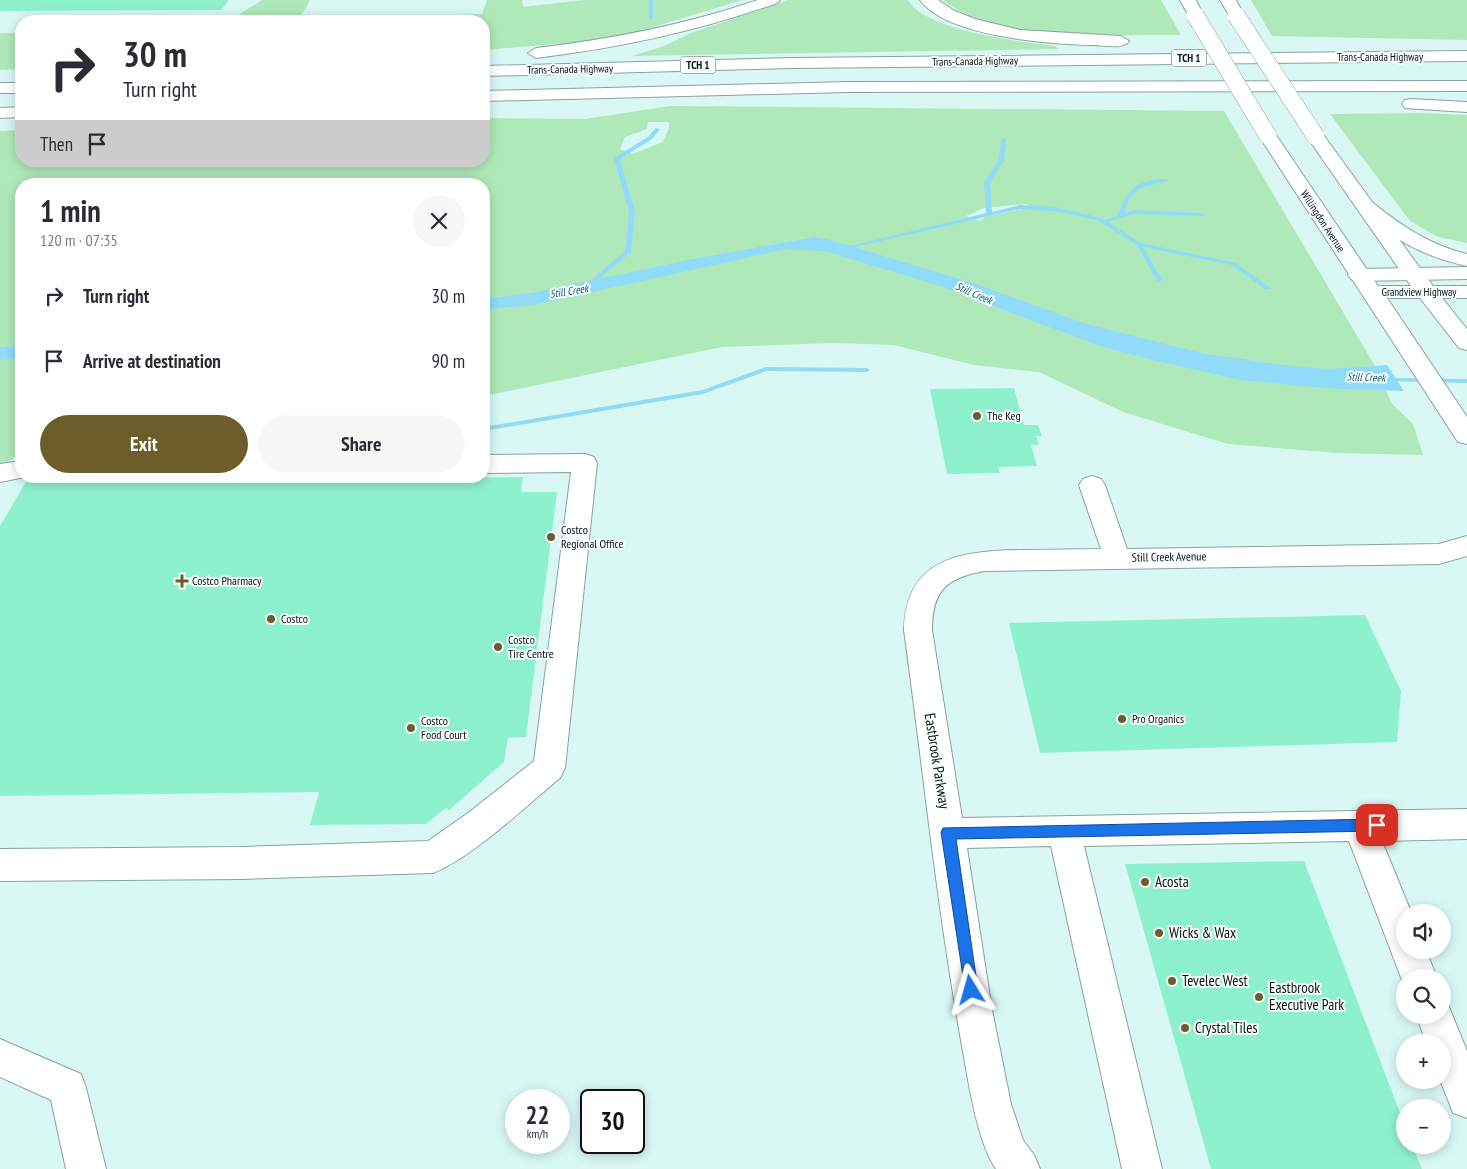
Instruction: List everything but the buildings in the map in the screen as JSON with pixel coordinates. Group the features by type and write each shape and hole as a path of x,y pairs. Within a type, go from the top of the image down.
{"main road":[{"path":"490,58 636,40 678,30 772,0"},
{"path":"928,0 939,9 967,22 1010,33 1059,40 1136,41"},
{"name":"Willingdon Avenue","path":"1192,7 1268,136 1364,284 1467,436"},
{"path":"1232,7 1316,137 1427,293 1467,343"},
{"path":"1193,42 1467,48"},
{"name":"Trans-Canada Highway","path":"490,71 794,63 1467,56"},
{"name":"Trans-Canada Highway","path":"490,96 607,91 848,87 1467,86"},
{"path":"0,88 15,88"},
{"path":"607,91 856,102 1318,103"},
{"path":"1394,103 1467,107"},
{"path":"0,113 15,112"},
{"path":"1366,207 1403,237 1434,252 1467,260"},
{"path":"1364,284 1413,273 1467,273"},
{"name":"Grandview Highway","path":"1364,284 1427,293 1467,292"},
{"path":"0,865 242,863 433,857 480,824 549,768 585,463 490,464"},
{"path":"0,473 15,471"},
{"path":"1092,485 1118,558"},
{"name":"Still Creek Avenue","path":"918,606 927,586 935,579 946,571 971,563 1004,560 1439,554 1467,546"},
{"name":"Still Creek Avenue","path":"1439,554 1467,563"},
{"name":"Eastbrook Parkway","path":"918,606 918,630 974,1010 992,1104 1011,1163"},
{"path":"948,832 1467,824"},
{"path":"1359,825 1396,919"},
{"path":"1064,830 1142,1169"},
{"path":"1438,1024 1467,1099"},
{"path":"0,1058 67,1088 86,1169"}],"green space":[{"path":"262,0 310,0 302,15 238,15"},
{"path":"487,0 522,0 523,7 584,0 743,0 633,33 578,42 490,49 490,15 452,15 482,14"},
{"path":"789,0 908,0 918,11 934,20 954,27 999,38 1056,46 1057,49 632,56 664,46 691,33"},
{"path":"943,0 1161,0 1181,35 1091,35 1024,30 965,14"},
{"path":"1251,0 1467,0 1467,40 1272,36"},
{"path":"0,33 15,33 15,69 0,70"},
{"path":"670,106 1224,111 1375,366 1392,404 1413,424 1423,455 1338,453 1228,444 1123,412 1039,372 974,365 894,345 833,343 722,347 490,395 490,178 15,178 15,457 0,463 0,131 15,130 15,167 490,167 490,118 585,119","holes":["648,122 669,122 669,128 663,142 632,154 620,149 625,137 647,129","1029,205 1028,208 985,217 980,221 966,216 984,208"]},
{"path":"1424,113 1467,115 1467,243 1438,237 1410,221 1330,114"}],"water":[{"path":"816,237 976,284 1086,324 1205,354 1299,367 1330,369 1387,365 1404,391 1337,389 1240,380 1166,363 1103,347 943,287 825,251 786,249 538,304 490,309 490,298 532,293 693,259"},
{"path":"15,346 15,359 0,360 0,347"}],"waterway":[{"path":"651,0 651,18"},
{"path":"587,286 628,252 632,212 617,158 650,138 658,129"},
{"path":"989,214 987,182 1001,161 1004,139"},
{"path":"1122,216 1123,207 1130,193 1149,183 1166,180"},
{"path":"852,247 1020,207 1055,209 1099,219 1139,244"},
{"path":"1122,216 1134,212 1202,215"},
{"path":"1104,222 1122,216"},
{"path":"1139,244 1234,264 1267,288"},
{"path":"1139,244 1159,280"},
{"path":"490,428 703,392 766,369 867,370"},
{"name":"Still Creek","path":"1387,380 1467,381"}],"place":[{"name":"The Keg","path":"977,416"},
{"name":"Costco Regional Office","path":"551,537"},
{"name":"Costco Pharmacy","path":"182,581"},
{"name":"Costco","path":"271,619"},
{"name":"Costco Tire Centre","path":"498,647"},
{"name":"Pro Organics","path":"1122,719"},
{"name":"Costco Food Court","path":"411,728"},
{"name":"Acosta","path":"1145,882"},
{"name":"Wicks & Wax","path":"1159,933"},
{"name":"Tevelec West","path":"1172,981"},
{"name":"Eastbrook Executive Park","path":"1259,997"},
{"name":"Crystal Tiles","path":"1185,1028"}],"route":[{"path":"971,990 948,832 994,833 1064,830 1377,825"}]}
